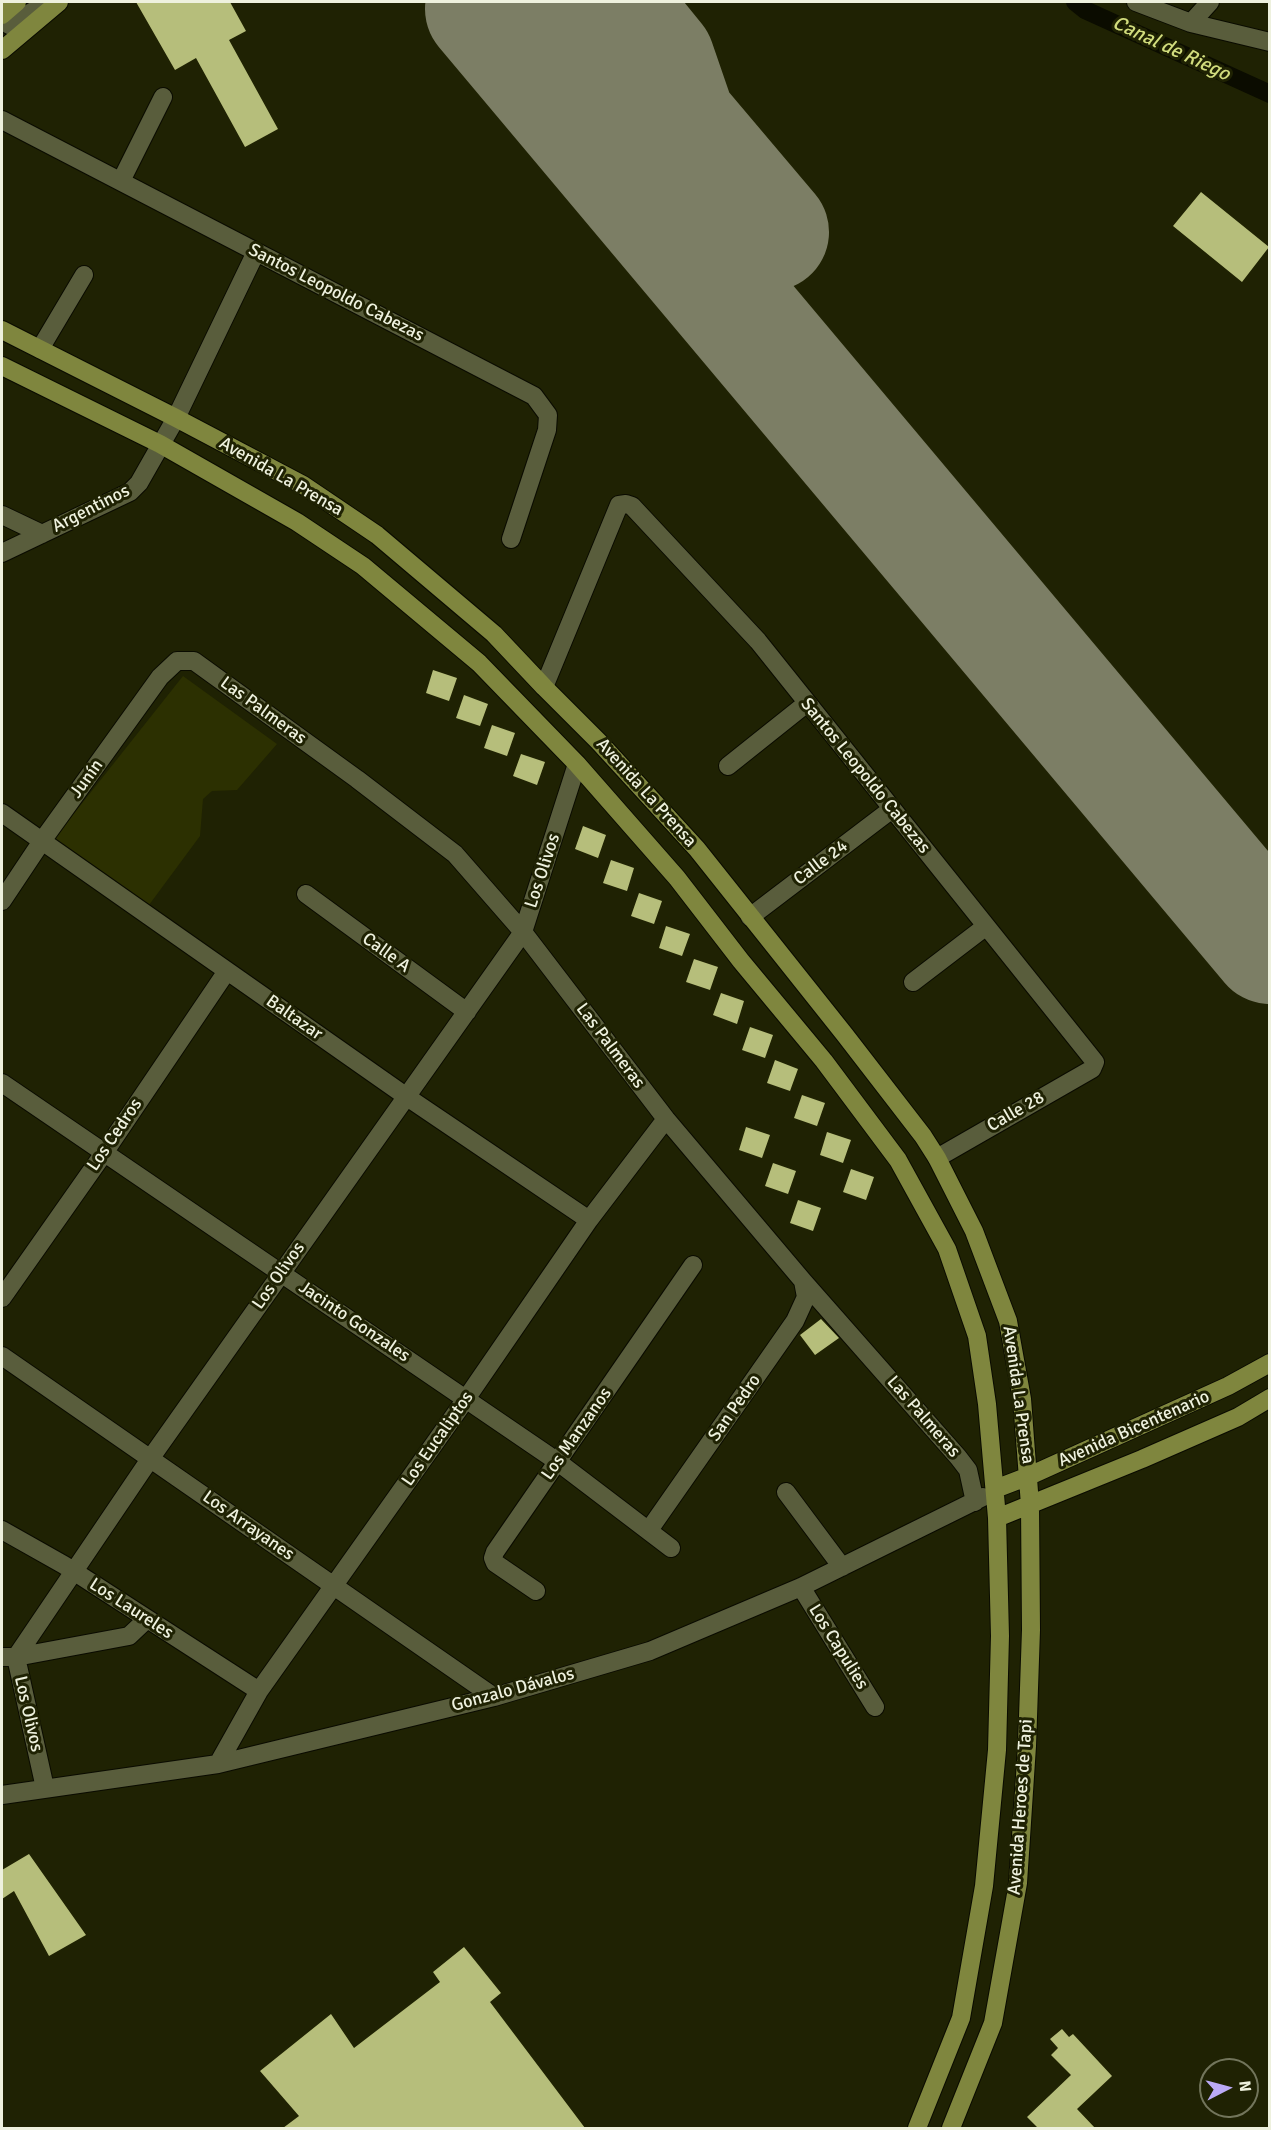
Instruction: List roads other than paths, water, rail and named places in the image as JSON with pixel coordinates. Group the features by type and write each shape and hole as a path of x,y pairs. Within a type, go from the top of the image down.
{"main road":[{"path":"4,24 17,2"},
{"path":"2,50 58,2"},
{"name":"Avenida La Prensa","path":"2,330 303,485 377,535 494,634 599,742 697,849 845,1035 923,1136 937,1158 974,1231 1008,1321 1022,1399 1029,1476"},
{"name":"Avenida La Prensa","path":"2,366 160,444 297,522 363,566 479,663 577,764 677,878 741,961 824,1061 898,1160 946,1249 977,1336 987,1404 995,1489"},
{"name":"Avenida Bicentenario","path":"995,1489 1029,1476 1228,1386 1269,1363"},
{"name":"Avenida Bicentenario","path":"997,1518 1238,1417 1269,1398"},
{"name":"Avenida Heroes de Tapi","path":"951,2128 993,2023 1018,1883 1030,1665 1029,1476"},
{"name":"Avenida Heroes de Tapi","path":"917,2128 961,2018 984,1886 997,1750 1000,1636 995,1489"}],"street":[{"path":"4,24 30,2"},
{"path":"4,24 49,2"},
{"path":"1136,2 1191,22 1269,42"},
{"path":"1191,22 1210,2"},
{"path":"121,181 163,97"},
{"name":"Santos Leopoldo Cabezas","path":"2,120 534,396 548,415 547,430 511,539"},
{"path":"176,418 256,252"},
{"path":"40,349 84,274"},
{"name":"Argentinos","path":"2,553 130,492 139,483 176,418"},
{"name":"Santos Leopoldo Cabezas","path":"544,687 619,505 632,506 758,641 1095,1062 1094,1066"},
{"path":"2,515 42,534"},
{"name":"Junín","path":"2,901 42,841 160,677 177,661"},
{"name":"Las Palmeras","path":"177,661 194,661 357,779 455,854 523,932 666,1119 803,1281 958,1456 968,1470 975,1502"},
{"path":"728,766 807,703"},
{"name":"Los Olivos","path":"45,1788 8,1657 74,1573 150,1459 280,1273 523,932 577,764"},
{"name":"Calle 24","path":"750,917 892,809"},
{"name":"Baltazar","path":"2,813 407,1097 589,1220"},
{"name":"Calle A","path":"306,894 466,1012"},
{"path":"914,982 985,927"},
{"name":"Los Cedros","path":"2,1298 104,1153 227,971"},
{"name":"Calle 28","path":"937,1158 1094,1066"},
{"name":"Jacinto Gonzales","path":"2,1083 558,1462 671,1548"},
{"name":"Los Eucaliptos","path":"218,1764 259,1691 466,1399 589,1220 666,1119"},
{"name":"Los Manzanos","path":"536,1591 495,1563 493,1558 495,1552 693,1265"},
{"name":"San Pedro","path":"649,1530 795,1321 806,1297 803,1281"},
{"name":"Los Arrayanes","path":"2,1356 494,1697"},
{"name":"Gonzalo Dávalos","path":"2,1795 218,1764 494,1697 650,1651 801,1587 975,1502 995,1489"},
{"path":"786,1492 842,1567"},
{"name":"Los Laureles","path":"2,1530 64,1565 259,1691"},
{"name":"Los Capulies","path":"801,1587 875,1707"},
{"path":"8,1657 129,1636 147,1619"}],"waterway":[{"name":"Canal de Riego","path":"1075,2 1085,10 1270,94"}]}
